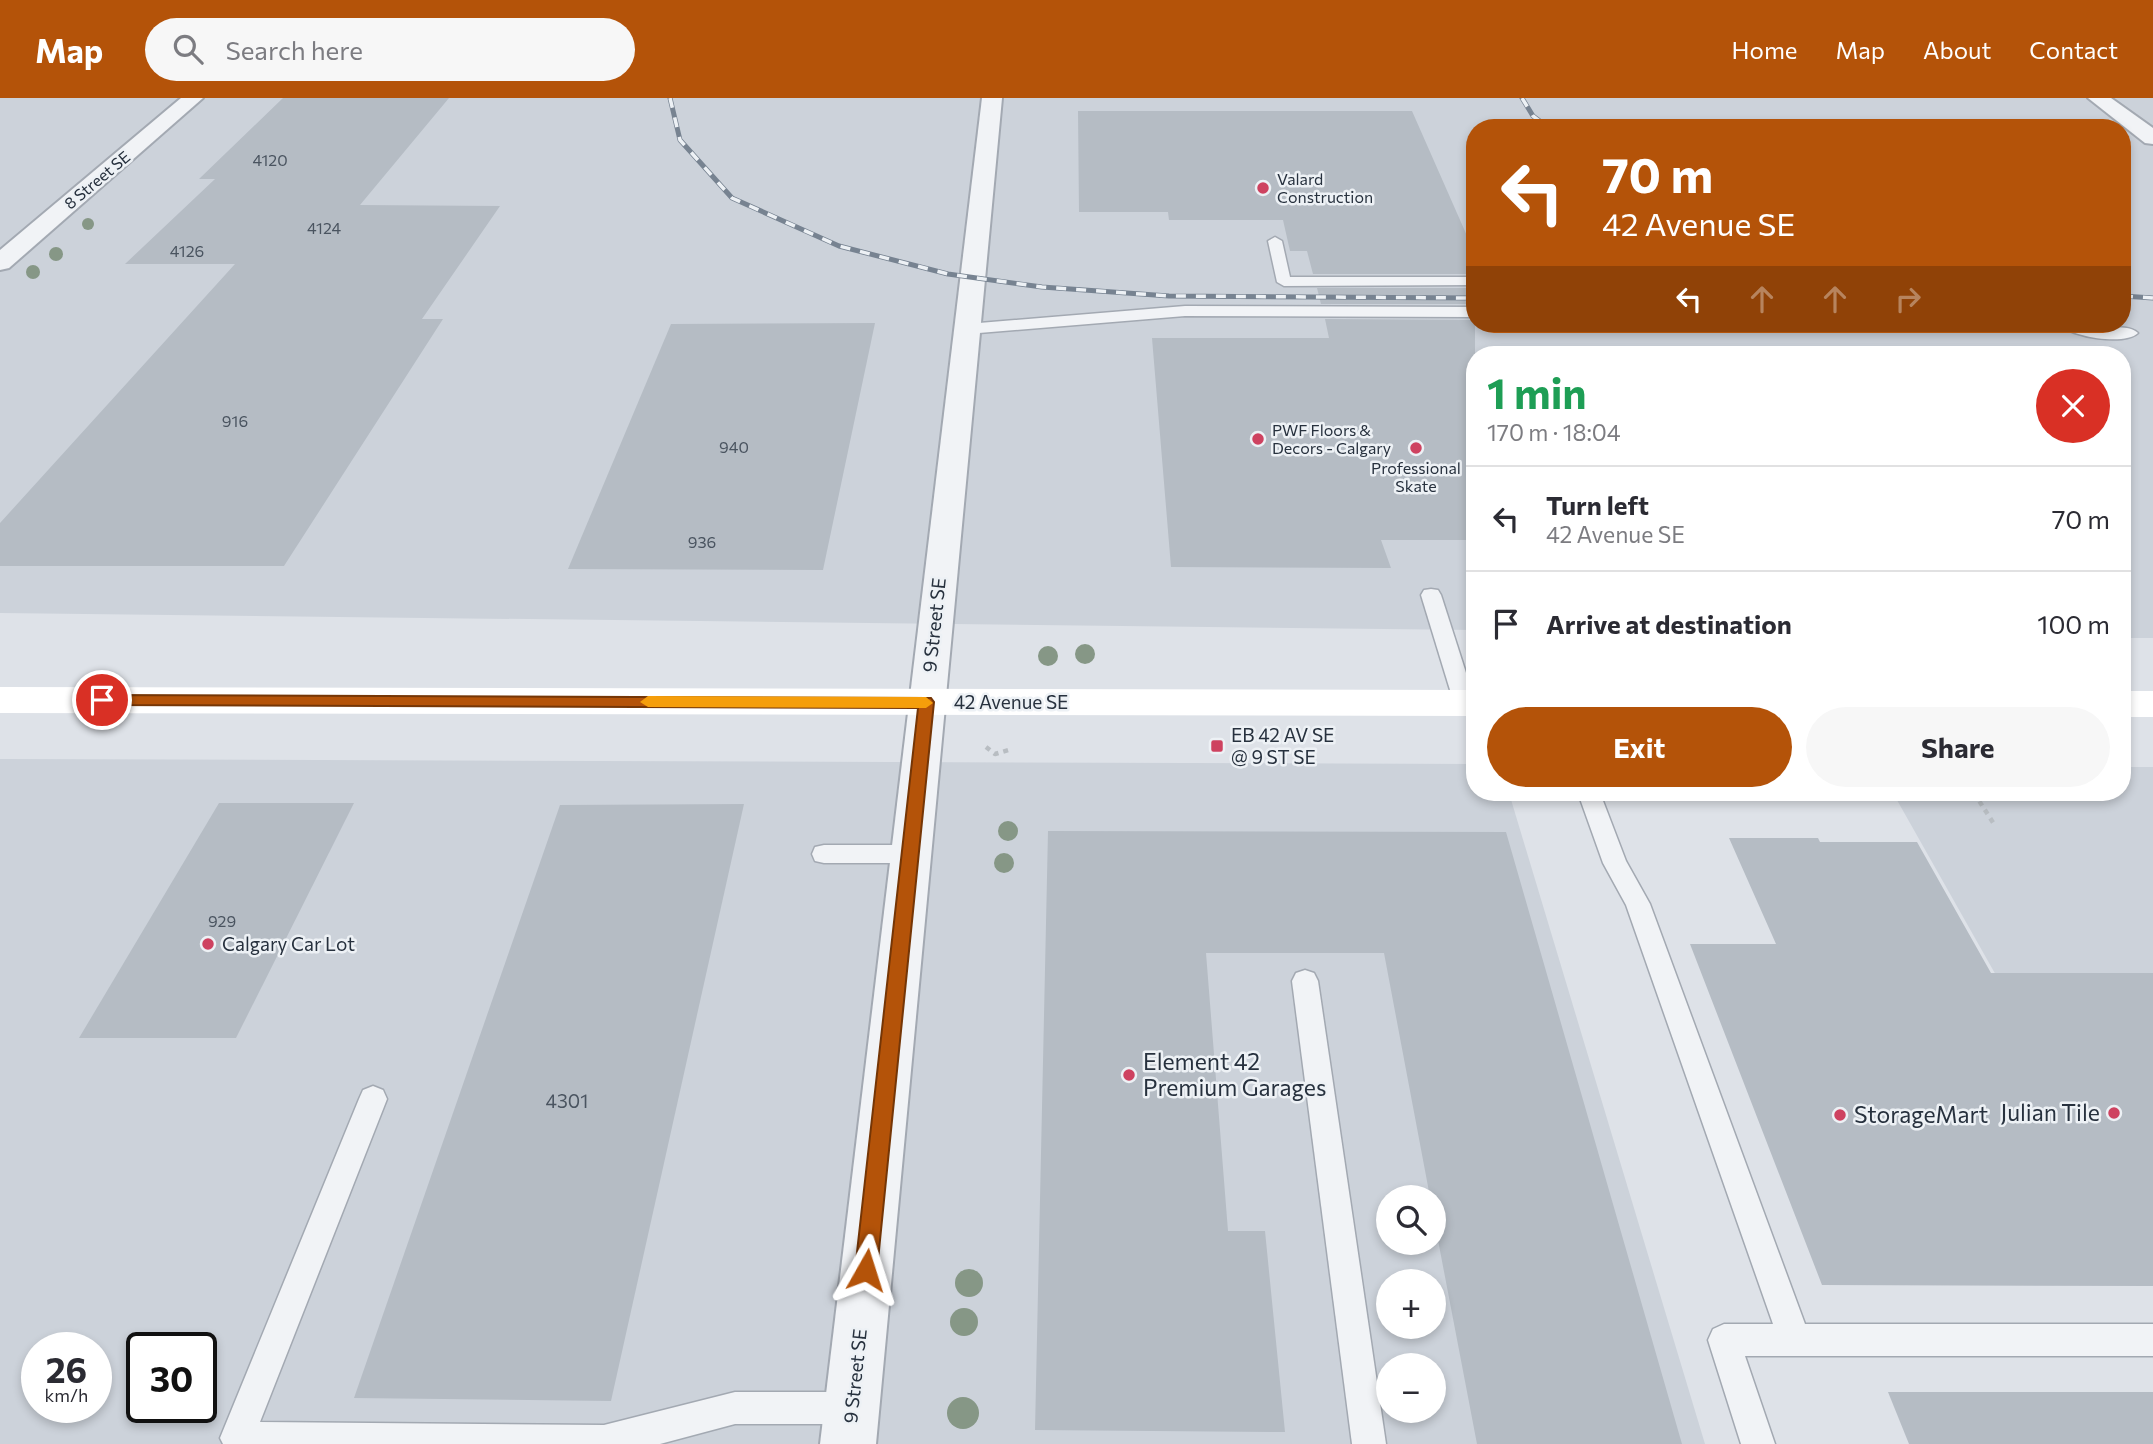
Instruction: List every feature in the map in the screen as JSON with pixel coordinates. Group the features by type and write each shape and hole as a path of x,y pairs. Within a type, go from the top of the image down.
{"street":[{"name":"8 Street SE","path":"0,263 193,98"},
{"name":"9 Street SE","path":"850,1426 992,98"},
{"path":"2098,98 2127,119"},
{"path":"2131,122 2153,138"},
{"name":"42 Avenue SE","path":"0,700 1466,703"},
{"path":"2131,704 2153,704"}],"lane":[{"path":"1275,241 1284,282 1466,281"},
{"path":"967,329 1185,311 1466,312"},
{"path":"2088,333 2130,333"},
{"path":"1431,595 1466,692"},
{"path":"1592,801 1615,863 1638,904 1795,1340"},
{"path":"824,854 910,854"},
{"path":"1305,981 1369,1444"},
{"path":"373,1099 237,1438 604,1442 734,1408 850,1426"},
{"path":"1758,1444 1724,1340 2153,1339"}],"path":[{"path":"1979,801 1994,824"}],"shaded area":[{"path":"0,98 2153,98 2153,638 2131,638 2131,346 1466,346 1466,630 0,613"},
{"path":"0,759 1466,764 1466,801 1511,801 1705,1444 0,1444"},
{"path":"2131,767 2153,767 2153,1253 1898,801 2131,801"}],"building":[{"path":"283,98 449,98 360,205 500,206 422,319 443,319 284,566 0,566 0,523 235,264 125,264 215,179 199,179"},
{"name":"Valard Construction","path":"1078,111 1412,111 1466,234 1466,274 1313,274 1307,251 1290,251 1283,220 1169,220 1168,212 1079,212"},
{"path":"1317,288 1466,288 1466,304 1321,304"},
{"name":"PWF Floors & Decors - Calgary","path":"1325,319 1466,320 1466,333 1475,333 1475,346 1466,346 1466,540 1381,540 1391,568 1171,567 1152,338 1329,338"},
{"path":"875,323 823,570 568,569 671,324"},
{"path":"219,803 354,803 236,1038 79,1038"},
{"path":"744,804 611,1401 354,1398 560,805"},
{"name":"Element 42 Premium Garages","path":"1048,831 1506,832 1682,1444 1477,1444 1446,1282 1446,1269 1444,1269 1441,1255 1446,1255 1446,1185 1428,1185 1384,953 1206,953 1228,1231 1265,1231 1285,1432 1035,1430"},
{"path":"1729,838 1917,842 1991,973 2153,973 2153,1286 1822,1285 1690,944 1776,944"},
{"path":"1888,1392 2153,1392 2153,1444 1909,1444"}],"railway":[{"path":"670,98 680,140 732,198 839,246 948,274 1042,287 1169,296 1466,298"},
{"path":"1522,98 1537,119"},
{"path":"2131,297 2153,298"}],"slow traffic":[{"path":"648,702 926,703"}],"place":[{"name":"Valard Construction","path":"1263,188"},
{"name":"PWF Floors & Decors - Calgary","path":"1258,439"},
{"name":"Professional Skate","path":"1416,448"},
{"name":"EB 42 AV SE @ 9 ST SE","path":"1217,746"},
{"name":"Calgary Car Lot","path":"208,944"},
{"name":"Element 42 Premium Garages","path":"1129,1075"},
{"name":"Julian Tile","path":"2114,1113"},
{"name":"StorageMart","path":"1840,1115"}],"route":[{"path":"102,700 926,702 866,1270"}]}
